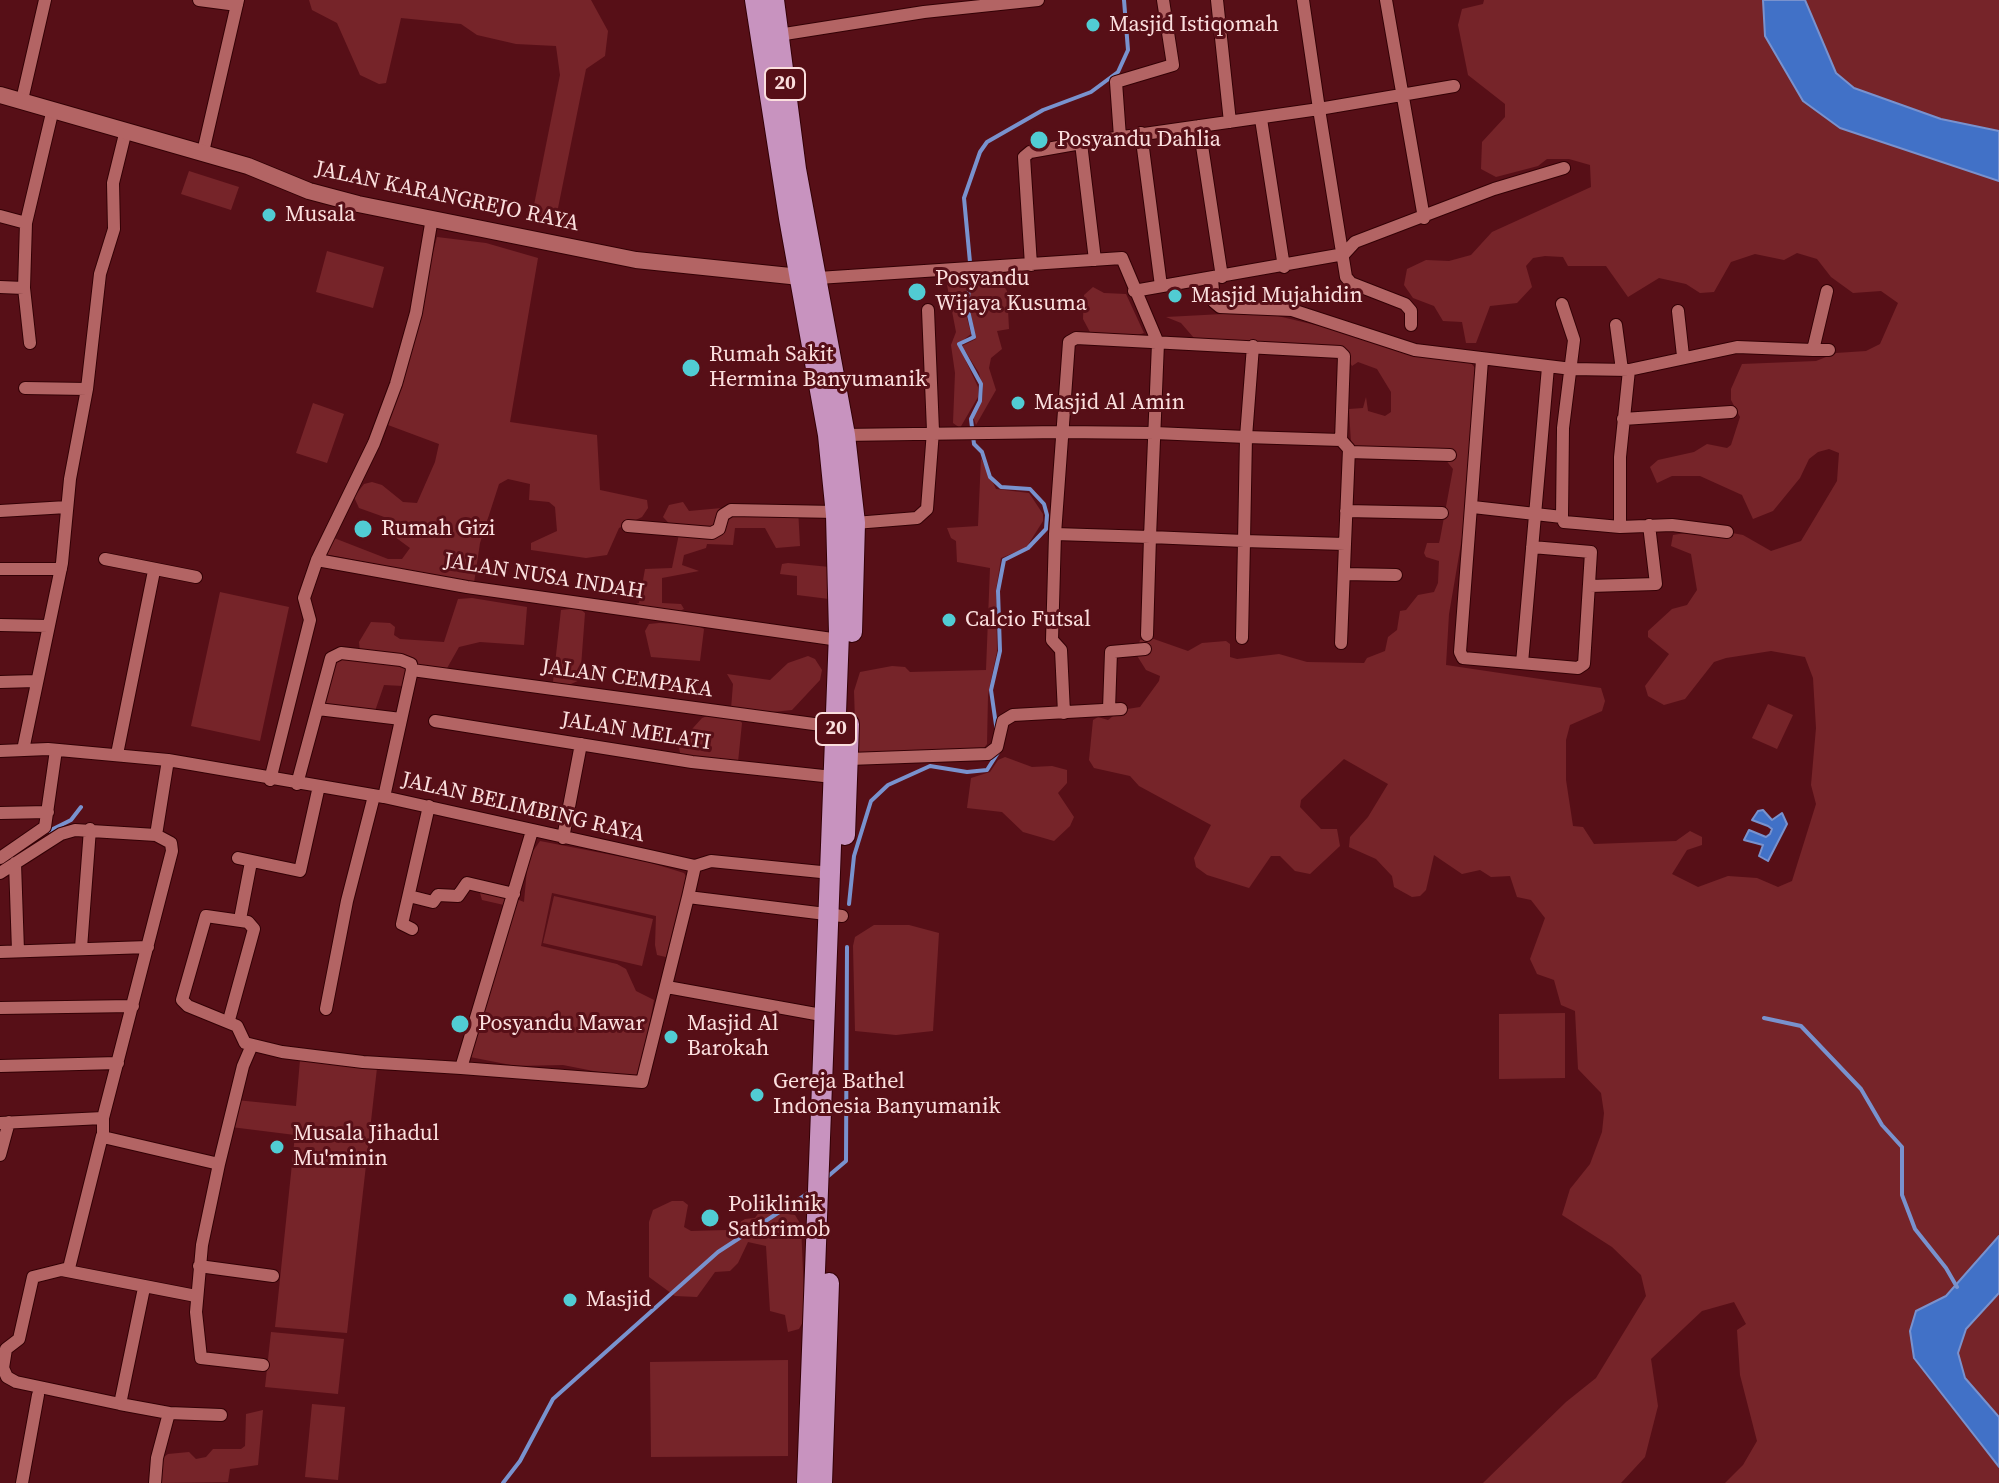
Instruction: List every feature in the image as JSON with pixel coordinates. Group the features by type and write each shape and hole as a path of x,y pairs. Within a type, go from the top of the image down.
{"highway":[{"name":"20","path":"755,0 770,37 796,169 807,279 855,523 849,759 827,1016 822,1483"},
{"name":"20","path":"770,37 774,0"},
{"name":"20","path":"807,1483 826,1184 835,916 831,873 839,640 836,435"}],"main road":[{"name":"JALAN KARANGREJO RAYA","path":"0,95 203,152 309,191 636,260 807,279"}],"street":[{"path":"22,100 45,0"},
{"path":"199,0 237,3 203,152"},
{"path":"770,37 980,0"},
{"path":"940,6 1038,0"},
{"path":"1120,137 1116,82 1173,65 1163,0"},
{"path":"1217,0 1230,122"},
{"path":"1303,0 1344,254 1343,268 1349,282 1405,304 1411,311 1411,325"},
{"path":"1386,0 1424,218"},
{"path":"1031,265 1024,157 1030,152 1141,133 1261,119 1454,86"},
{"path":"30,343 24,288 26,223 53,109"},
{"path":"1261,119 1284,267"},
{"path":"1199,126 1217,278 1214,302 1220,307 1302,312 1401,346 1482,360 1572,369 1626,370 1737,347 1829,350"},
{"path":"23,750 61,569 100,274 114,229 113,183 126,130"},
{"path":"1141,133 1161,286"},
{"path":"1081,143 1095,260"},
{"path":"1134,291 1344,254 1355,242 1494,189 1564,168"},
{"path":"0,216 26,223"},
{"path":"270,780 310,620 304,598 317,560 374,443 396,384 416,313 432,218"},
{"path":"807,279 1122,258 1158,343 1146,642 1111,652 1115,709 1013,715 1003,721 998,741 988,754 849,759"},
{"path":"0,287 24,288"},
{"path":"1813,350 1827,291"},
{"path":"1562,304 1574,340 1563,428 1564,522 1727,532"},
{"path":"855,523 917,518 924,514 933,431 928,310"},
{"path":"1678,311 1683,356"},
{"path":"1616,325 1626,370 1620,527"},
{"path":"1064,713 1061,650 1052,640 1061,432 1071,340 1253,346 1342,353 1341,440"},
{"path":"1242,638 1246,437 1253,346"},
{"path":"1482,360 1460,656 1578,668 1584,664 1591,552 1532,547"},
{"path":"1522,663 1548,367"},
{"path":"25,388 87,389"},
{"path":"1623,419 1655,414 1731,412"},
{"path":"836,435 933,431 1155,433 1346,442 1349,452 1341,643"},
{"path":"1349,452 1450,455"},
{"path":"0,511 67,507"},
{"path":"1473,507 1562,517"},
{"path":"628,526 712,533 719,529 723,515 731,510 836,512"},
{"path":"1346,511 1442,513"},
{"path":"1590,586 1656,584 1649,525"},
{"path":"1055,534 1345,544"},
{"path":"105,559 196,577"},
{"name":"JALAN NUSA INDAH","path":"317,560 528,596 839,640"},
{"path":"0,569 61,569"},
{"path":"117,754 154,571"},
{"path":"1344,574 1396,575"},
{"path":"0,625 48,626"},
{"name":"JALAN CEMPAKA","path":"318,709 334,655 401,660 411,664 412,670 836,727"},
{"path":"326,1009 345,913 401,719 412,670"},
{"path":"0,682 36,681"},
{"path":"297,784 318,709 401,719"},
{"name":"JALAN MELATI","path":"435,721 692,762 833,777"},
{"path":"563,838 581,744"},
{"path":"0,858 41,831 48,812 56,750"},
{"name":"JALAN BELIMBING RAYA","path":"0,751 56,750 169,760 429,806 695,866 711,861 831,873"},
{"path":"169,760 160,836 172,851 103,1118 102,1136 69,1268 35,1275 19,1339 6,1349 3,1368 7,1377 120,1404 169,1413 221,1415"},
{"path":"241,914 245,860 300,871 319,786"},
{"path":"412,929 402,924 429,806"},
{"path":"0,813 48,812"},
{"path":"0,873 61,834 90,829 160,836"},
{"path":"81,948 90,829"},
{"path":"461,1068 532,831"},
{"path":"15,863 18,951"},
{"path":"229,1020 254,929 248,922 206,916 182,1000 188,1006 229,1020 242,1032 242,1040 252,1045 282,1052 382,1064 640,1083 667,987 695,866"},
{"path":"409,896 433,902 438,895 458,896 467,883 514,894"},
{"path":"688,897 835,916"},
{"path":"0,952 148,947"},
{"path":"667,987 827,1016"},
{"path":"0,1008 133,1006"},
{"path":"252,1045 243,1066 219,1164 196,1296 200,1357 263,1365"},
{"path":"0,1066 118,1063"},
{"path":"0,1155 5,1122 103,1118"},
{"path":"102,1136 219,1164"},
{"path":"199,1266 273,1276"},
{"path":"62,1270 121,1284 196,1296"},
{"path":"120,1404 144,1288"},
{"path":"22,1483 38,1395"},
{"path":"155,1483 157,1458 169,1413"}],"shaded area":[{"path":"309,0 591,0 608,31 605,56 586,69 556,218 532,215 560,75 556,46 516,44 477,35 461,24 401,18 386,83 379,84 360,75 337,23 312,10"},
{"path":"1484,0 1763,0 1765,36 1803,101 1840,128 1999,181 1999,1236 1946,1296 1916,1311 1914,1358 1999,1467 1999,1483 1725,1483 1743,1465 1757,1441 1740,1375 1737,1330 1746,1324 1734,1302 1702,1311 1651,1359 1658,1406 1645,1457 1621,1483 1483,1483 1566,1402 1596,1378 1646,1296 1641,1275 1612,1247 1562,1215 1570,1189 1590,1164 1602,1132 1604,1113 1601,1093 1578,1069 1575,1011 1561,1005 1554,980 1537,974 1530,959 1545,918 1531,900 1517,897 1510,876 1491,877 1480,870 1462,874 1434,855 1426,890 1420,896 1412,897 1394,887 1392,876 1376,859 1349,847 1350,837 1368,817 1388,784 1344,759 1301,800 1300,807 1321,829 1337,829 1340,846 1310,874 1295,871 1280,856 1271,856 1249,888 1207,875 1196,867 1194,858 1211,825 1139,786 1130,776 1094,768 1089,760 1093,720 1098,717 1108,720 1121,710 1140,707 1159,681 1160,676 1146,670 1136,654 1140,640 1151,638 1188,651 1202,643 1226,641 1230,644 1230,657 1237,659 1279,654 1307,662 1364,663 1367,658 1385,651 1388,637 1397,630 1400,611 1406,610 1418,595 1434,592 1438,583 1439,561 1426,557 1424,553 1427,543 1439,543 1453,469 1445,459 1355,447 1351,443 1349,409 1363,408 1366,397 1368,411 1385,416 1391,412 1391,392 1377,369 1358,362 1352,366 1346,356 1201,340 1194,338 1181,323 1166,317 1261,312 1470,362 1476,369 1464,526 1449,614 1446,665 1601,688 1605,701 1602,711 1570,725 1566,740 1566,780 1573,826 1583,827 1594,844 1676,841 1690,831 1702,837 1702,845 1687,850 1672,874 1698,887 1728,876 1757,878 1778,887 1792,881 1816,804 1811,785 1816,728 1813,678 1805,657 1771,651 1714,662 1685,699 1664,705 1648,696 1645,686 1669,654 1648,637 1648,631 1672,609 1687,605 1697,590 1691,554 1671,546 1673,535 1711,529 1743,535 1771,551 1801,541 1837,481 1839,453 1829,449 1818,452 1809,459 1800,478 1773,511 1753,519 1742,495 1700,476 1672,476 1657,483 1650,467 1658,460 1694,452 1707,444 1727,448 1731,445 1740,417 1731,400 1731,389 1742,364 1816,361 1836,353 1866,351 1880,344 1898,303 1881,291 1853,293 1831,277 1817,259 1797,253 1784,260 1755,254 1731,262 1714,292 1700,293 1686,284 1659,278 1628,297 1606,266 1568,266 1563,257 1545,256 1533,258 1526,266 1532,287 1517,303 1490,306 1476,343 1466,343 1462,322 1443,321 1434,306 1413,298 1404,285 1407,269 1426,260 1449,261 1471,255 1492,232 1591,187 1590,165 1569,159 1547,159 1538,166 1496,177 1481,169 1482,142 1505,117 1505,104 1468,75 1458,25 1462,9 1483,4"},
{"path":"1805,0 1999,0 1999,131 1942,119 1854,88 1836,73"},
{"path":"189,171 239,187 231,210 181,194"},
{"path":"437,237 486,243 538,258 510,422 597,435 600,490 647,500 648,508 642,517 619,528 607,555 586,558 531,550 531,543 557,531 555,507 549,502 529,500 530,484 508,479 499,484 480,543 474,583 324,554 334,538 388,559 402,559 410,548 391,534 387,518 359,508 354,497 364,484 372,482 382,485 403,502 417,503 435,462 439,444 388,425"},
{"path":"327,251 384,267 373,308 316,292"},
{"path":"994,271 1007,291 1009,329 997,331 1002,349 991,358 989,368 996,390 976,425 973,417 982,401 983,389 979,373 962,346 976,339 969,305 973,277 976,272"},
{"path":"953,272 969,274 964,306 971,334 958,344 978,387 978,397 960,428 953,423 955,373 951,345 956,332 947,285"},
{"path":"1093,287 1104,293 1126,294 1144,333 1132,337 1091,334 1083,319 1084,295"},
{"path":"313,403 344,414 327,463 296,453"},
{"path":"981,458 996,489 1029,493 1043,514 1043,521 1026,548 1001,558 996,590 997,651 988,695 987,744 981,752 860,754 856,751 854,691 860,672 892,666 905,667 910,672 986,670 990,568 957,562 956,541 951,538 947,528 978,526"},
{"path":"683,502 689,511 733,507 798,508 800,546 776,548 765,528 735,528 733,545 707,544 706,548 684,555 682,565 699,571 662,578 662,603 681,604 684,609 677,612 629,606 639,603 645,569 672,568 679,534 663,517 669,505"},
{"path":"782,564 830,567 829,599 797,595 797,576 780,574"},
{"path":"220,592 289,607 260,741 191,726"},
{"path":"472,598 527,607 524,645 480,642 459,647 446,670 420,667 403,686 384,685 375,711 335,709 323,703 331,657 360,652 359,642 371,622 390,623 395,627 394,635 400,639 444,642 458,599"},
{"path":"579,608 585,613 580,680 564,687 553,682 561,610"},
{"path":"649,624 696,625 704,629 700,661 651,657 645,631"},
{"path":"808,656 815,659 822,670 820,680 792,710 753,714 731,709 733,684 727,674 770,680 788,663"},
{"path":"1768,704 1793,715 1777,749 1752,738"},
{"path":"710,715 737,717 742,723 738,762 681,757 679,748 684,738 702,718"},
{"path":"1005,757 1032,767 1052,766 1067,770 1067,783 1058,793 1074,817 1070,826 1054,841 1023,832 1002,812 967,808 971,778 990,772 998,760"},
{"path":"540,841 648,862 684,873 687,878 666,957 657,955 656,916 552,893 541,946 617,964 626,969 636,991 654,1000 639,1080 563,1065 516,1066 470,1057 504,905 482,900 480,893 483,886 524,902 528,858"},
{"path":"554,896 653,919 642,966 543,943"},
{"path":"874,925 909,925 939,933 933,1031 896,1035 855,1031 853,946 855,937"},
{"path":"1565,1013 1565,1078 1499,1079 1499,1014"},
{"path":"300,1060 377,1068 347,1333 275,1327 295,1135 231,1127 236,1100 296,1106"},
{"path":"672,1201 683,1201 688,1205 684,1227 691,1231 727,1230 745,1219 755,1218 766,1202 779,1204 780,1213 795,1215 801,1225 805,1318 799,1329 788,1332 785,1315 770,1311 766,1246 748,1242 738,1263 730,1271 715,1272 697,1297 675,1296 649,1277 649,1222 653,1210"},
{"path":"1999,1293 1999,1417 1965,1378 1958,1353 1966,1329"},
{"path":"271,1332 344,1339 338,1394 265,1387"},
{"path":"788,1360 788,1456 651,1457 650,1362"},
{"path":"312,1404 345,1407 338,1480 305,1477"},
{"path":"263,1410 258,1465 230,1469 228,1482 160,1483 161,1459 168,1454 189,1452 196,1459 206,1457 213,1449 241,1449 245,1446 246,1414"}],"water":[{"path":"1763,0 1805,0 1836,73 1854,88 1941,119 1999,131 1999,181 1840,128 1803,101 1765,36"},
{"path":"1763,810 1772,820 1782,813 1787,824 1768,861 1759,856 1763,845 1744,840 1749,830 1766,837 1770,834 1772,829 1752,820 1758,811"},
{"path":"1999,1236 1999,1293 1966,1329 1958,1353 1965,1378 1999,1417 1999,1467 1914,1358 1910,1331 1916,1311 1946,1296"}],"waterway":[{"path":"997,732 991,690 1000,651 998,591 1004,560 1028,548 1046,529 1047,515 1044,504 1030,489 1001,487 990,477 982,452 974,444 971,419 980,401 981,384 959,344 974,337 967,306 971,273 964,198 980,152 987,142 1043,110 1091,92 1118,72 1128,50 1124,0"},
{"path":"849,904 854,856 871,801 888,785 930,766 967,772 987,770 999,751"},
{"path":"49,831 71,820 81,807"},
{"path":"826,1178 846,1161 847,947"},
{"path":"1764,1018 1801,1026 1861,1089 1882,1125 1902,1147 1902,1195 1915,1229 1957,1287"},
{"path":"503,1483 520,1461 553,1399 718,1252 810,1192"}],"place":[{"name":"Masjid Istiqomah","path":"1093,25"},
{"name":"Posyandu Dahlia","path":"1039,140"},
{"name":"Musala","path":"269,215"},
{"name":"Posyandu Wijaya Kusuma","path":"917,292"},
{"name":"Masjid Mujahidin","path":"1175,296"},
{"name":"Rumah Sakit Hermina Banyumanik","path":"691,368"},
{"name":"Masjid Al Amin","path":"1018,403"},
{"name":"Rumah Gizi","path":"363,529"},
{"name":"Calcio Futsal","path":"949,620"},
{"name":"Posyandu Mawar","path":"460,1024"},
{"name":"Masjid Al Barokah","path":"671,1037"},
{"name":"Gereja Bathel Indonesia Banyumanik","path":"757,1095"},
{"name":"Musala Jihadul Mu'minin","path":"277,1147"},
{"name":"Poliklinik Satbrimob","path":"710,1218"},
{"name":"Masjid","path":"570,1300"}]}
